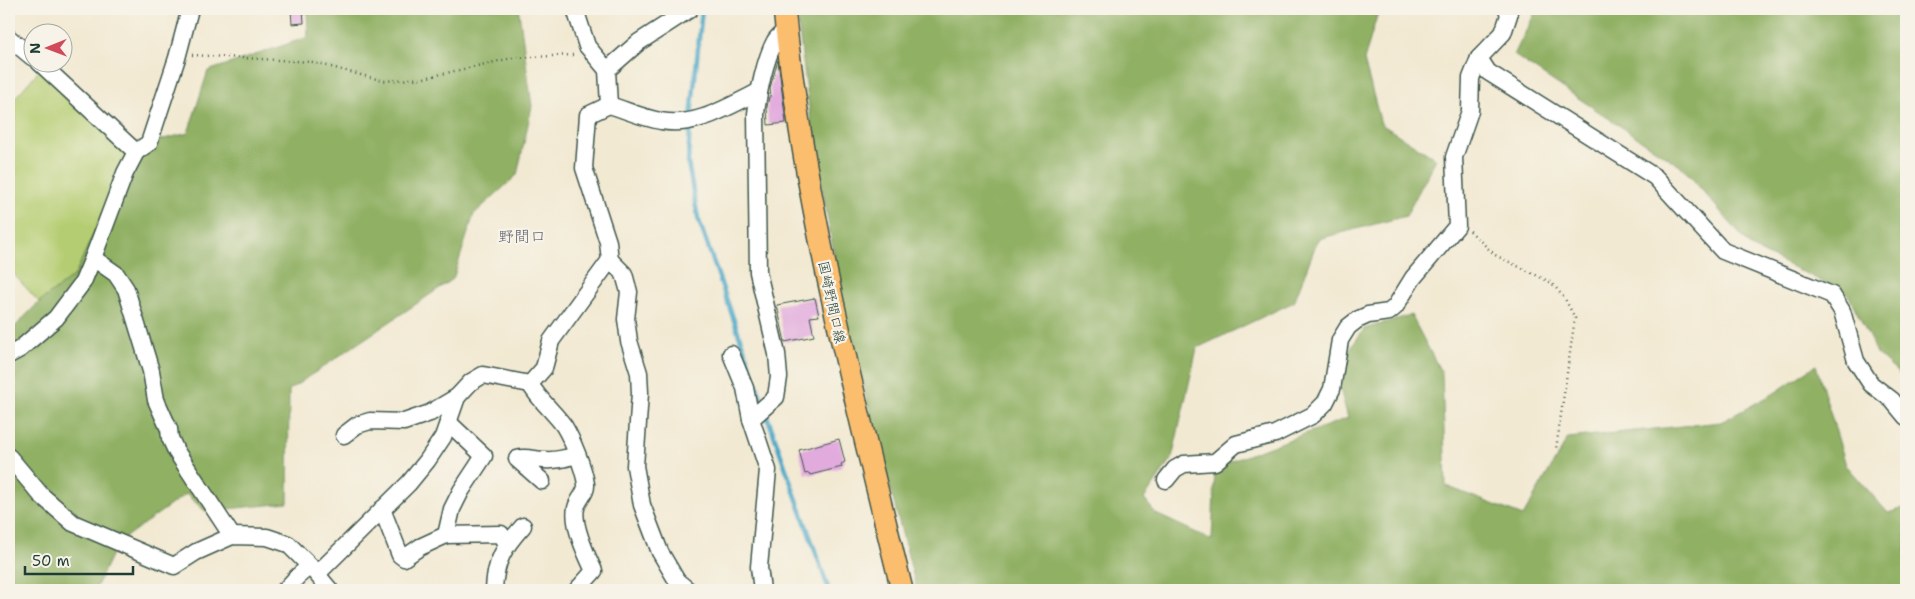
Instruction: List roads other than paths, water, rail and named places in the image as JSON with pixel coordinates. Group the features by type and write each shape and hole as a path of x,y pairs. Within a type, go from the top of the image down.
{"main road":[{"name":"国崎野間口線","path":"785,19 812,206 835,319 902,590"}],"street":[{"path":"9,355 20,349 56,318 82,282 93,258 124,173 136,152 149,143 178,54 190,9"},
{"path":"575,9 586,46 608,70 609,105"},
{"path":"608,70 639,42 690,9"},
{"path":"1166,480 1184,464 1215,462 1236,444 1275,434 1313,415 1325,403 1332,389 1340,340 1348,327 1357,320 1389,312 1395,307 1413,278 1457,226 1454,157 1470,111 1471,78 1479,58 1503,34 1509,14 1507,9"},
{"path":"751,419 776,397 779,377 777,354 758,272 756,114 758,92 775,40 785,19"},
{"path":"9,38 22,49"},
{"path":"1479,58 1488,72 1655,176 1723,251 1832,295 1842,311 1856,361 1871,384 1892,400 1906,417"},
{"path":"50,72 136,152"},
{"path":"688,590 678,581 660,552 642,505 635,466 640,393 639,373 629,341 626,319 628,292 624,274 610,260 608,242 584,168 588,115 609,105 661,122 678,122 706,117 758,92"},
{"path":"93,258 116,274 126,289 151,371 156,400 169,429 170,438 232,536"},
{"path":"530,384 544,368 551,341 610,260"},
{"path":"731,354 745,388 751,419 768,470 760,568 762,590"},
{"path":"344,435 357,425 370,421 404,422 430,413 457,397 471,382 483,375 530,384 537,396 563,426 577,455 586,484 585,491 575,510 578,530 594,571 577,590"},
{"path":"285,590 298,576 314,570 409,483 427,461 443,436 457,397"},
{"path":"446,535 452,509 460,491 484,456 448,422"},
{"path":"542,481 516,459 545,460 577,455"},
{"path":"9,457 41,495 73,524 174,566 196,552 232,536 268,537 288,544 314,570 330,590"},
{"path":"382,509 400,554 404,558 420,547 446,535 501,534 507,544"},
{"path":"494,590 499,557 507,544 523,526"}],"waterway":[{"path":"691,117 702,9"},
{"path":"690,125 688,163 698,218 763,403"},
{"path":"765,410 829,590"}],"district":[{"name":"野間口","path":"522,236"}]}
